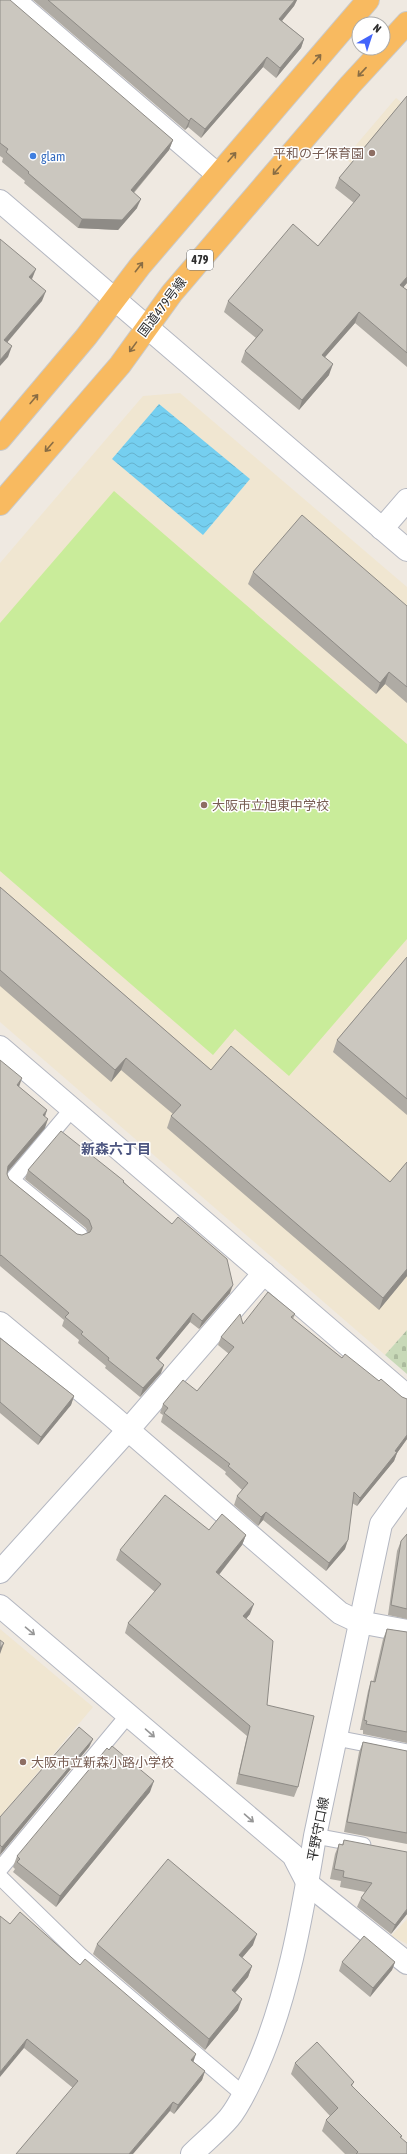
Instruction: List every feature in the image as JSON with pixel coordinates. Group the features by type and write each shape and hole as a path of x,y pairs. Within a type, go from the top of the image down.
{"highway":[{"path":"0,439 86,338 140,266 217,174 368,0"},
{"name":"国道479号線","path":"0,504 120,365 172,292 350,85 407,23"}],"street":[{"path":"14,0 217,174"},
{"path":"0,201 116,298 407,550"},
{"path":"382,529 407,500"},
{"path":"0,1047 407,1396"},
{"path":"0,1572 128,1430 264,1273"},
{"path":"0,1323 128,1430 340,1613 360,1622 407,1631"},
{"name":"平野守口線","path":"192,2154 229,2118 244,2094 265,2048 276,2015 308,1884 315,1836 381,1524 407,1488"},
{"path":"0,1606 293,1855 308,1884 407,1963"}],"lane":[{"path":"72,1109 12,1180 80,1235"},
{"path":"0,1869 128,1714"},
{"path":"336,1738 407,1752"},
{"path":"315,1836 378,1848"},
{"path":"0,1877 81,1956 244,2094"}],"shaded area":[{"path":"396,98 407,107 407,210 345,158"},
{"name":"大阪市立旭東中学校","path":"180,393 407,587 407,1330 385,1355 0,1022 0,563 143,396"},
{"name":"大阪市立新森小路小学校","path":"0,1629 93,1707 0,1817"},
{"path":"407,1919 407,1944 391,1936"}],"green space":[{"path":"114,491 407,744 407,939 289,1076 235,1029 213,1055 0,871 0,623"},
{"path":"407,1330 407,1374 385,1355"}],"water":[{"path":"159,404 250,479 203,535 112,459"}],"building":[{"path":"0,0 10,0 173,140 131,190 141,199 122,220 82,219 28,173 29,172 6,152 8,149 0,143"},
{"path":"48,0 295,0 279,19 304,39 280,68 267,57 205,129 191,118 189,121"},
{"path":"407,96 407,277 400,285 407,290 407,353 359,312 322,355 333,364 302,400 245,351 263,330 228,301 293,224 318,246 360,195 339,178"},
{"path":"0,239 36,269 29,277 46,291 4,340 12,346 0,360"},
{"path":"302,515 407,606 407,687 389,672 380,683 253,572"},
{"path":"0,887 211,1070 231,1046 390,1182 407,1162 407,1269 383,1298 171,1116 181,1105 126,1058 115,1070 0,970"},
{"path":"407,957 407,1099 337,1040"},
{"path":"0,1060 22,1078 17,1085 47,1110 43,1115 48,1119 8,1166 7,1174 9,1179 77,1234 82,1235 90,1232 92,1228 89,1220 28,1170 61,1131 124,1181 123,1182 172,1224 178,1217 227,1259 233,1285 202,1321 193,1313 156,1358 164,1365 143,1388 108,1360 109,1358 81,1334 83,1332 65,1317 69,1313 1,1255 0,1256"},
{"path":"268,1292 295,1314 291,1317 342,1358 345,1354 379,1381 381,1379 402,1397 407,1399 407,1435 395,1451 397,1452 360,1498 354,1492 348,1540 329,1563 266,1512 261,1517 237,1496 248,1483 228,1466 230,1464 164,1413 168,1408 163,1404 183,1380 197,1391 234,1347 221,1337 240,1314 243,1324"},
{"path":"0,1338 74,1396 41,1437 0,1402"},
{"path":"165,1495 209,1530 222,1514 246,1535 216,1572 254,1604 243,1616 273,1641 267,1705 314,1716 298,1787 239,1774 250,1726 128,1623 161,1584 120,1550"},
{"path":"407,1534 407,1609 391,1605 401,1541"},
{"path":"387,1629 407,1632 407,1732 366,1724 367,1721 364,1720 371,1681 375,1682"},
{"path":"0,1640 4,1643 0,1648"},
{"path":"79,1727 93,1739 2,1847 0,1845 0,1817"},
{"path":"363,1742 407,1751 407,1833 347,1822"},
{"path":"112,1746 154,1781 60,1896 17,1862 20,1859 17,1856 107,1748 109,1750"},
{"path":"344,1840 407,1852 407,1909 395,1925 361,1898 372,1883 343,1877 344,1871 334,1869 339,1844 343,1845"},
{"path":"168,1859 257,1934 239,1955 252,1966 232,1990 242,1999 209,2039 97,1944"},
{"path":"20,1912 80,1965 85,1959 196,2054 191,2060 205,2071 178,2105 173,2102 129,2154 16,2154 78,2081 27,2039 0,2072 0,1916 10,1924"},
{"path":"364,1936 395,1962 373,1988 342,1962"},
{"path":"317,2042 354,2082 351,2085 402,2136 400,2137 407,2143 407,2154 356,2154 358,2152 326,2120 338,2108 295,2063"}],"place":[{"name":"平和の子保育園","path":"372,153"},
{"name":"glam","path":"33,156"},
{"name":"大阪市立旭東中学校","path":"204,805"},
{"name":"大阪市立新森小路小学校","path":"23,1762"}],"district":[{"name":"新森六丁目","path":"116,1149"}]}
